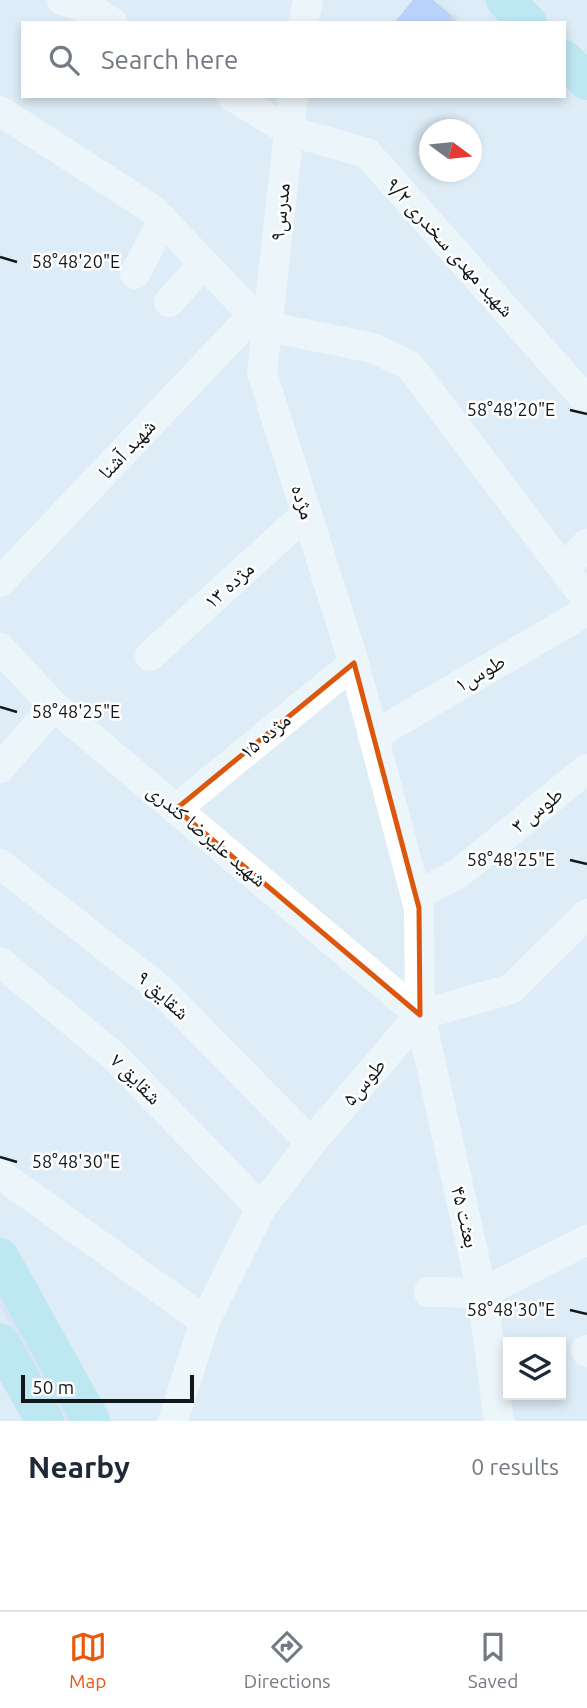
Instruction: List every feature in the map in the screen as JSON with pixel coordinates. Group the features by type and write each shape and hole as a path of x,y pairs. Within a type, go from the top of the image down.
{"main road":[{"path":"566,60 587,81"},
{"path":"0,1257 91,1421"},
{"path":"0,1342 45,1421"}],"street":[{"path":"62,0 92,10 111,21"},
{"name":"شهید مهدی سخدری ۹/۲","path":"235,98 289,131 367,153 587,401"},
{"name":"مدرس۹","path":"261,321 293,98"},
{"path":"0,111 152,209 261,321 373,348 409,365 587,600"},
{"path":"135,274 163,220"},
{"path":"169,302 204,264"},
{"name":"مژده","path":"261,321 262,373 354,663 419,908 420,1015"},
{"name":"شهبد آشنا","path":"0,582 261,321"},
{"name":"مژده ۱۳","path":"150,656 307,513"},
{"path":"565,569 587,544"},
{"name":"طوس۱","path":"373,736 587,611"},
{"name":"شهید علیرضا کندری","path":"0,648 54,706 420,1015"},
{"name":"مژده ۱۵","path":"176,809 354,663"},
{"path":"0,768 54,706"},
{"name":"طوس ۳","path":"416,896 458,873 587,769"},
{"name":"شقایق ۹","path":"0,864 160,989 311,1143"},
{"path":"420,1015 511,989 584,923"},
{"name":"شقایق ۷","path":"0,962 114,1056 261,1208"},
{"name":"طوس۵","path":"173,1421 205,1321 261,1208 311,1143 420,1015"},
{"name":"بعثت ۴۵","path":"420,1015 482,1293 499,1421"},
{"path":"0,1174 205,1321"},
{"path":"429,1292 482,1293 587,1240"}],"highlighted area":[{"path":"354,663 419,908 420,1015 176,809"}],"shaded area":[{"path":"0,1287 78,1421 65,1421 0,1307"}],"building":[{"path":"413,0 433,0 452,16 448,21 396,21"}]}
